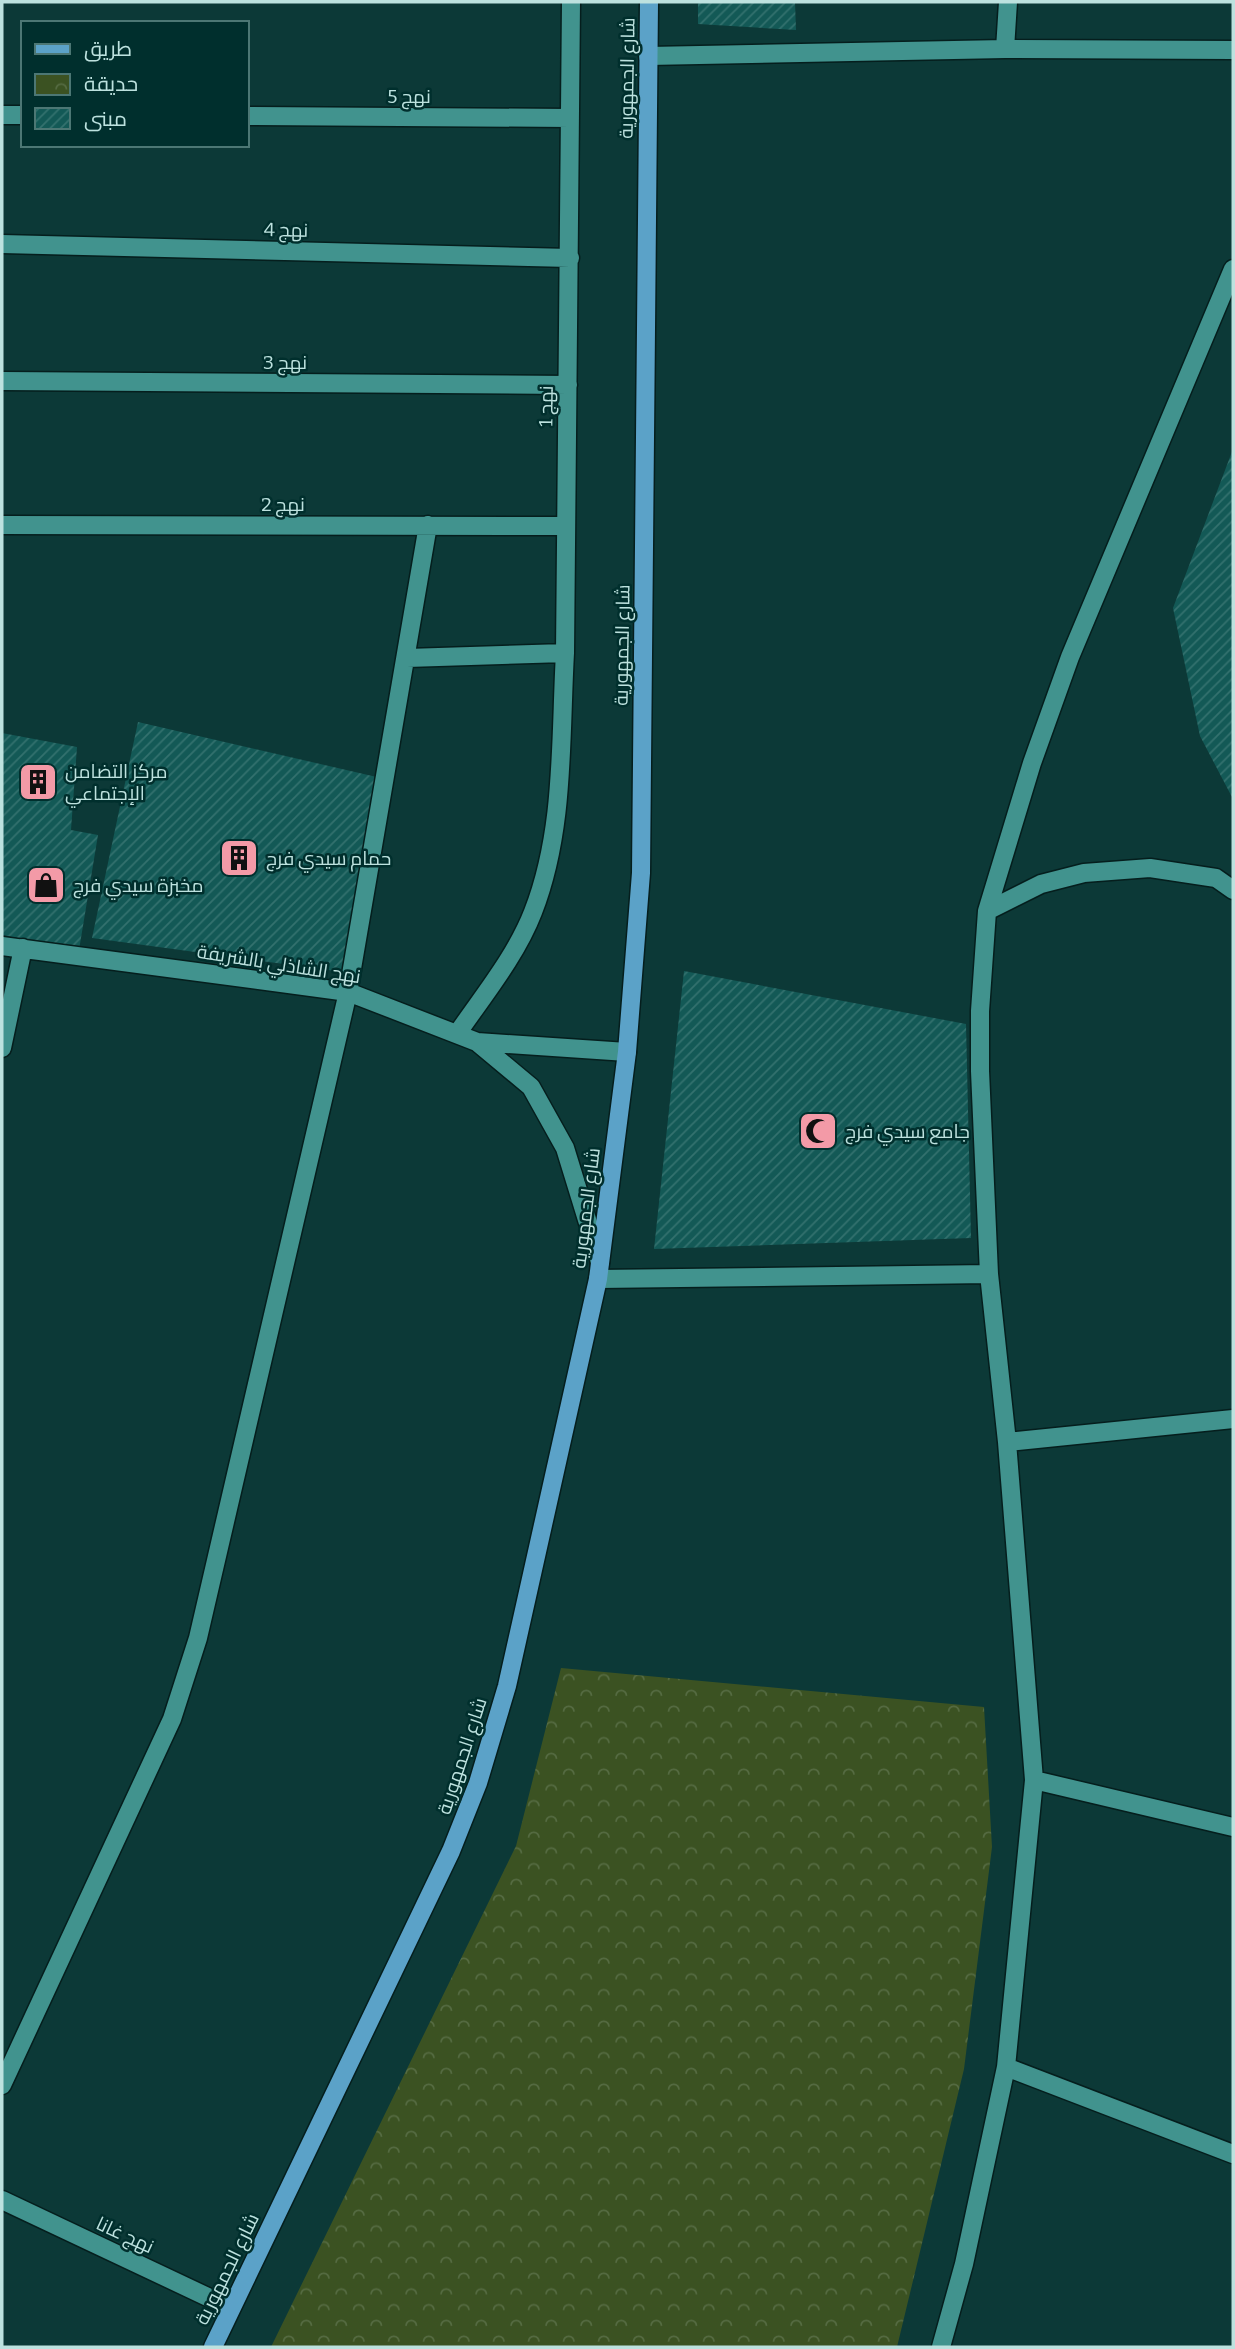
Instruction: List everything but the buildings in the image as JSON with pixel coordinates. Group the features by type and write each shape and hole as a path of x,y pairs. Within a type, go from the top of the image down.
{"main road":[{"name":"شارع الجمهورية","path":"213,2347 451,1851 478,1783 507,1686 599,1270 627,1052 641,873 649,2"}],"street":[{"name":"نهج 1","path":"457,1034 501,970 533,914 555,838 565,653 564,526 570,258 571,2"},
{"path":"1005,49 1008,2"},
{"path":"648,56 1005,49 1233,50"},
{"path":"2,115 21,116"},
{"name":"نهج 5","path":"248,117 570,118"},
{"name":"نهج 4","path":"2,244 570,258"},
{"path":"941,2347 964,2264 1006,2067 1034,1780 1007,1442 989,1275 980,1059 986,911 1032,763 1070,657 1228,301 1233,269"},
{"name":"نهج 3","path":"2,381 568,385"},
{"name":"نهج 2","path":"2,525 564,526"},
{"path":"2,2085 158,1751 184,1684 198,1638 348,992 428,525"},
{"path":"407,658 565,653"},
{"path":"986,911 1041,884 1084,873 1150,868 1216,878 1233,890"},
{"name":"نهج الشاذلي بالشريفة","path":"2,946 348,992 477,1042 627,1052"},
{"path":"2,1048 23,948"},
{"path":"477,1042 531,1087 565,1148 599,1270 989,1275"},
{"path":"1007,1442 1233,1419"},
{"path":"1034,1780 1233,1826"},
{"path":"1006,2067 1233,2154"},
{"name":"نهج غانا","path":"2,2200 231,2308"}],"green space":[{"path":"561,1668 984,1707 992,1847 964,2069 897,2347 271,2347 516,1846"}],"place":[{"name":"مركز التضامن الإجتماعي","path":"38,782"},
{"name":"حمام سيدي فرج","path":"239,858"},
{"name":"مخبزة سيدي فرج","path":"46,885"},
{"name":"جامع سيدي فرج","path":"818,1131"}]}
